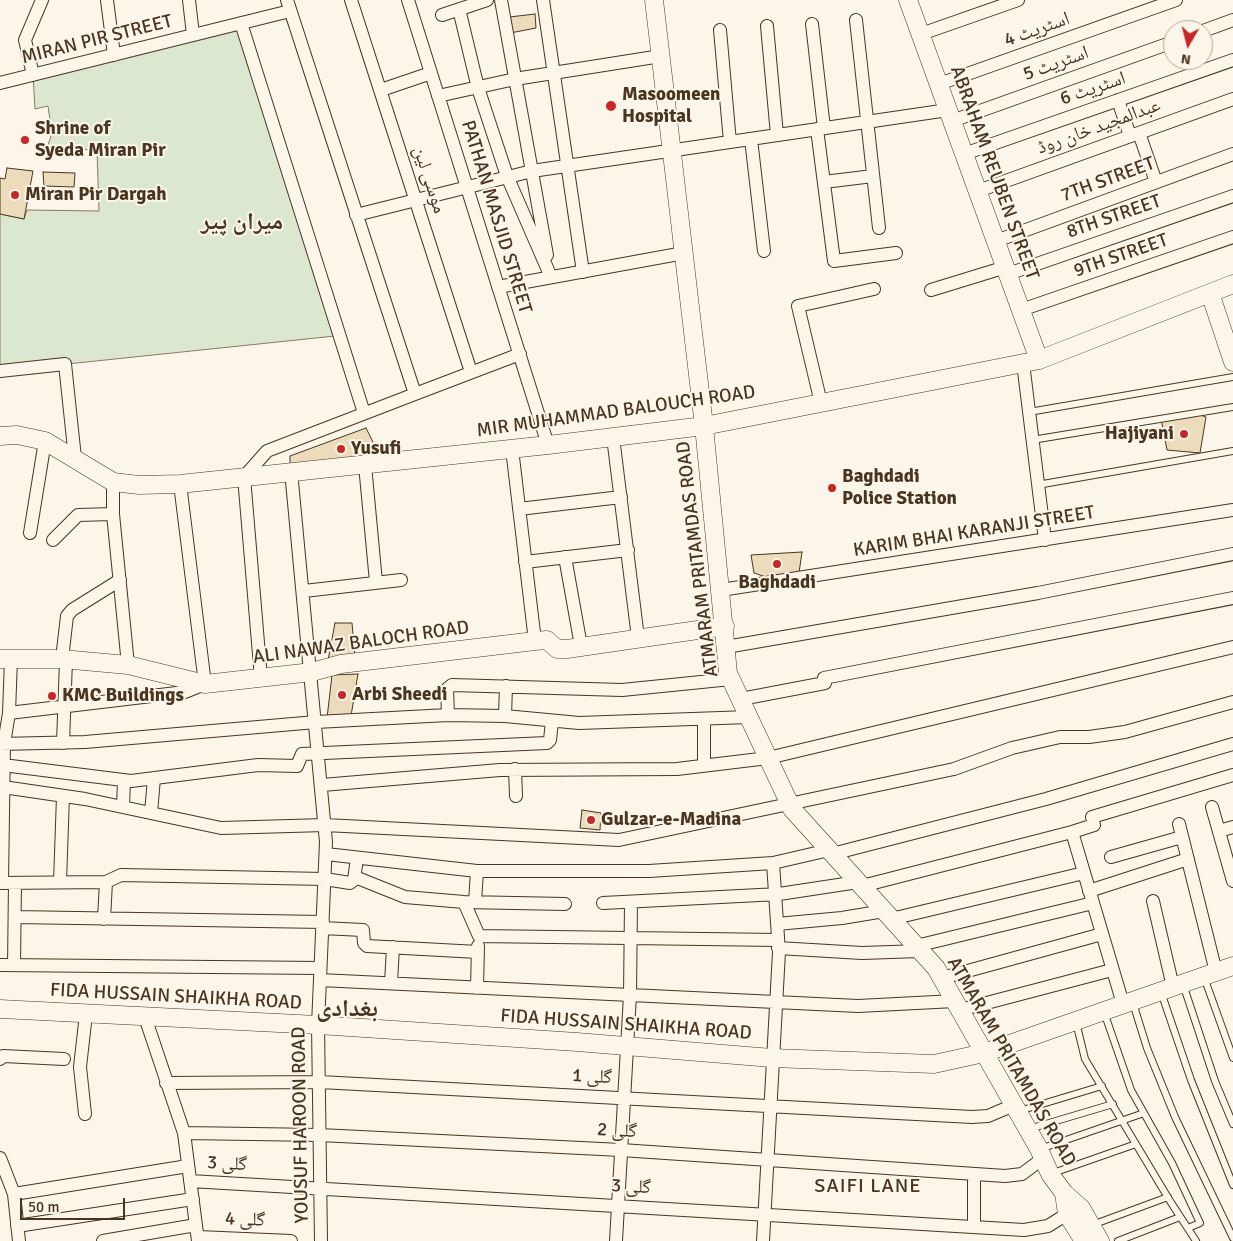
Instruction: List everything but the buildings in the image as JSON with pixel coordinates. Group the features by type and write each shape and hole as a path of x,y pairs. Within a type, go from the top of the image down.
{"street":[{"path":"32,75 25,40 42,0"},
{"path":"107,0 114,55"},
{"path":"189,0 193,35"},
{"name":"موسی لین","path":"351,0 471,372"},
{"name":"PATHAN MASJID STREET","path":"408,0 548,445"},
{"path":"442,15 487,0"},
{"path":"501,0 551,277"},
{"path":"543,0 583,272"},
{"name":"ATMARAM PRITAMDAS ROAD","path":"654,0 670,150 704,426 726,647 731,679 789,804 918,948 942,978 1028,1129 1044,1161 1064,1193 1080,1208 1087,1233"},
{"name":"ABRAHAM REUBEN STREET","path":"908,0 1021,310 1031,361"},
{"path":"921,34 1018,0"},
{"name":"اسٹریٹ 4","path":"939,84 1176,0"},
{"path":"288,5 414,394"},
{"name":"MIRAN PIR STREET","path":"0,83 241,23 288,5"},
{"path":"459,9 478,88 507,176 551,277"},
{"path":"856,20 879,228"},
{"path":"1213,27 1233,20"},
{"path":"241,23 364,413"},
{"path":"812,24 824,182 834,260 896,254"},
{"path":"767,26 777,135"},
{"path":"720,30 730,142"},
{"name":"اسٹریٹ 5","path":"356,215 532,171 866,122 950,116 1163,45"},
{"path":"438,96 554,72 661,56"},
{"name":"اسٹریٹ 6","path":"964,154 1233,60"},
{"path":"381,90 431,73"},
{"name":"عبدالمجید خان روڈ","path":"978,191 1233,99"},
{"path":"1118,100 1156,182"},
{"path":"751,139 764,251"},
{"name":"7TH STREET","path":"996,240 1233,154"},
{"path":"824,182 873,176"},
{"name":"8TH STREET","path":"931,290 1007,270 1233,196"},
{"name":"9TH STREET","path":"1021,310 1233,237"},
{"path":"498,287 684,253"},
{"name":"MIR MUHAMMAD BALOUCH ROAD","path":"113,482 180,484 512,449 704,426 1031,361 1233,284"},
{"path":"821,403 798,306 874,289"},
{"path":"1210,293 1231,352"},
{"path":"261,678 244,477 267,451 520,354"},
{"path":"1031,361 1028,412 1045,540"},
{"path":"0,371 65,364 75,458"},
{"path":"0,436 17,435 45,441 113,482 113,514 128,665"},
{"path":"614,437 638,638"},
{"path":"30,533 45,441"},
{"path":"512,449 534,641"},
{"path":"365,465 376,582"},
{"name":"YOUSUF HAROON ROAD","path":"291,471 312,672 325,825 326,854 318,1025 322,1188 321,1241"},
{"path":"9,713 64,708 185,692 205,684 180,484"},
{"path":"519,509 621,497"},
{"name":"KARIM BHAI KARANJI STREET","path":"721,590 1233,510"},
{"path":"53,540 78,515 113,514"},
{"path":"525,562 628,550"},
{"path":"726,647 1038,593 1233,554"},
{"path":"565,558 581,646"},
{"path":"63,742 64,660 67,616 72,610 120,580"},
{"path":"304,591 401,580"},
{"path":"741,699 825,683 824,678 1233,598"},
{"name":"ALI NAWAZ BALOCH ROAD","path":"5,659 64,660 128,665 205,684 312,672 341,664 534,641 547,640 557,648 725,626"},
{"path":"322,785 515,769 677,769 768,758 1233,647"},
{"path":"5,659 9,713 2,744 1,883 106,882 121,875 325,879 350,883 355,877 357,858"},
{"path":"448,716 449,686 622,690 731,679"},
{"path":"505,716 506,686"},
{"path":"3,787 123,807 221,828 325,825 619,840 954,769 1012,748 1060,737 1089,737 1125,732 1233,702"},
{"path":"2,744 63,742 316,722 448,716 505,716 579,723 749,717"},
{"path":"704,719 704,766"},
{"path":"3,765 124,780 154,778 258,765 297,766 302,754 547,743 550,740 552,721"},
{"path":"326,854 477,871 649,871 773,863 830,852 1046,799 1233,744"},
{"path":"515,769 516,796"},
{"path":"604,903 630,904 775,895 860,884 1072,832 1094,825 1092,817 1233,775"},
{"path":"151,813 154,778"},
{"path":"123,807 124,780"},
{"path":"60,882 63,796"},
{"path":"1212,807 1233,881"},
{"path":"1179,824 1222,971"},
{"path":"1219,831 1233,827"},
{"path":"1072,832 1112,970 1128,1003"},
{"path":"1111,857 1182,837"},
{"path":"1089,890 1188,859"},
{"path":"763,1241 778,944 773,863"},
{"path":"477,871 470,902 479,936 477,988"},
{"path":"777,924 888,915 1084,873"},
{"path":"355,877 405,898 470,902 565,904"},
{"path":"104,919 106,882"},
{"path":"14,965 15,883"},
{"path":"1153,901 1172,987"},
{"path":"479,936 629,938 778,944 862,953 918,948 1093,903"},
{"path":"616,1241 630,995 630,904"},
{"path":"15,917 322,925 362,930 365,945 478,952"},
{"path":"942,978 1102,934"},
{"path":"391,984 393,947"},
{"path":"0,965 320,974 391,984 858,1006 957,1005 1112,970"},
{"name":"FIDA HUSSAIN SHAIKHA ROAD","path":"0,1009 318,1025 772,1058 934,1064 984,1053 1222,971"},
{"path":"85,1114 80,1067 86,1014"},
{"path":"145,1017 184,1133 197,1235"},
{"path":"0,1059 3,1056 64,1059"},
{"name":"گلی 1","path":"166,1083 320,1082 972,1117 988,1116 1016,1108"},
{"name":"گلی 2","path":"184,1133 320,1135 621,1150 1005,1176 1022,1174 1044,1161"},
{"path":"0,1158 14,1194 19,1241"},
{"path":"14,1194 188,1166"},
{"path":"974,1174 974,1227"},
{"name":"گلی 3","path":"190,1181 1024,1230 1048,1226 1067,1214"},
{"name":"ATMARAM PRITAMDAS ROAD","path":"1064,1193 1067,1214 1087,1233 1100,1241"},
{"path":"17,1226 192,1199"},
{"name":"گلی 4","path":"103,1241 197,1235 291,1241"}],"lane":[{"path":"1028,412 1233,376"},
{"path":"1032,440 1233,407"},
{"path":"1037,485 1233,451"},
{"path":"1222,971 1233,1058"},
{"path":"1172,987 1216,1081 1233,1124"},
{"path":"1172,987 1191,1080 1233,1185"},
{"path":"1128,1003 1175,1117 1233,1238"},
{"path":"1103,1011 1131,1090 1172,1163 1200,1223 1188,1228"},
{"path":"1076,1021 1085,1059 1196,1241"},
{"path":"1016,1108 1102,1086"},
{"path":"1028,1129 1113,1104"},
{"path":"1044,1161 1123,1121 1144,1113"},
{"path":"1044,1161 1136,1144"},
{"path":"1087,1233 1168,1197"},
{"path":"1118,1241 1180,1217"}],"green space":[{"path":"241,23 335,336 0,371 0,214 24,219 27,210 99,211 97,150 47,148 52,133 48,106 35,109 33,75"}],"place":[{"name":"Masoomeen Hospital","path":"611,106"},
{"name":"Shrine of Syeda Miran Pir","path":"25,140"},
{"name":"Miran Pir Dargah","path":"15,195"},
{"name":"Hajiyani","path":"1184,434"},
{"name":"Yusufi","path":"341,449"},
{"name":"Baghdadi Police Station","path":"832,488"},
{"name":"Baghdadi","path":"777,564"},
{"name":"Arbi Sheedi","path":"342,695"},
{"name":"KMC Buildings","path":"52,696"},
{"name":"Gulzar-e-Madina","path":"591,820"}],"district":[{"name":"میران پیر","path":"242,223"},
{"name":"بغدادی","path":"347,1010"},
{"name":"SAIFI LANE","path":"868,1187"}]}
